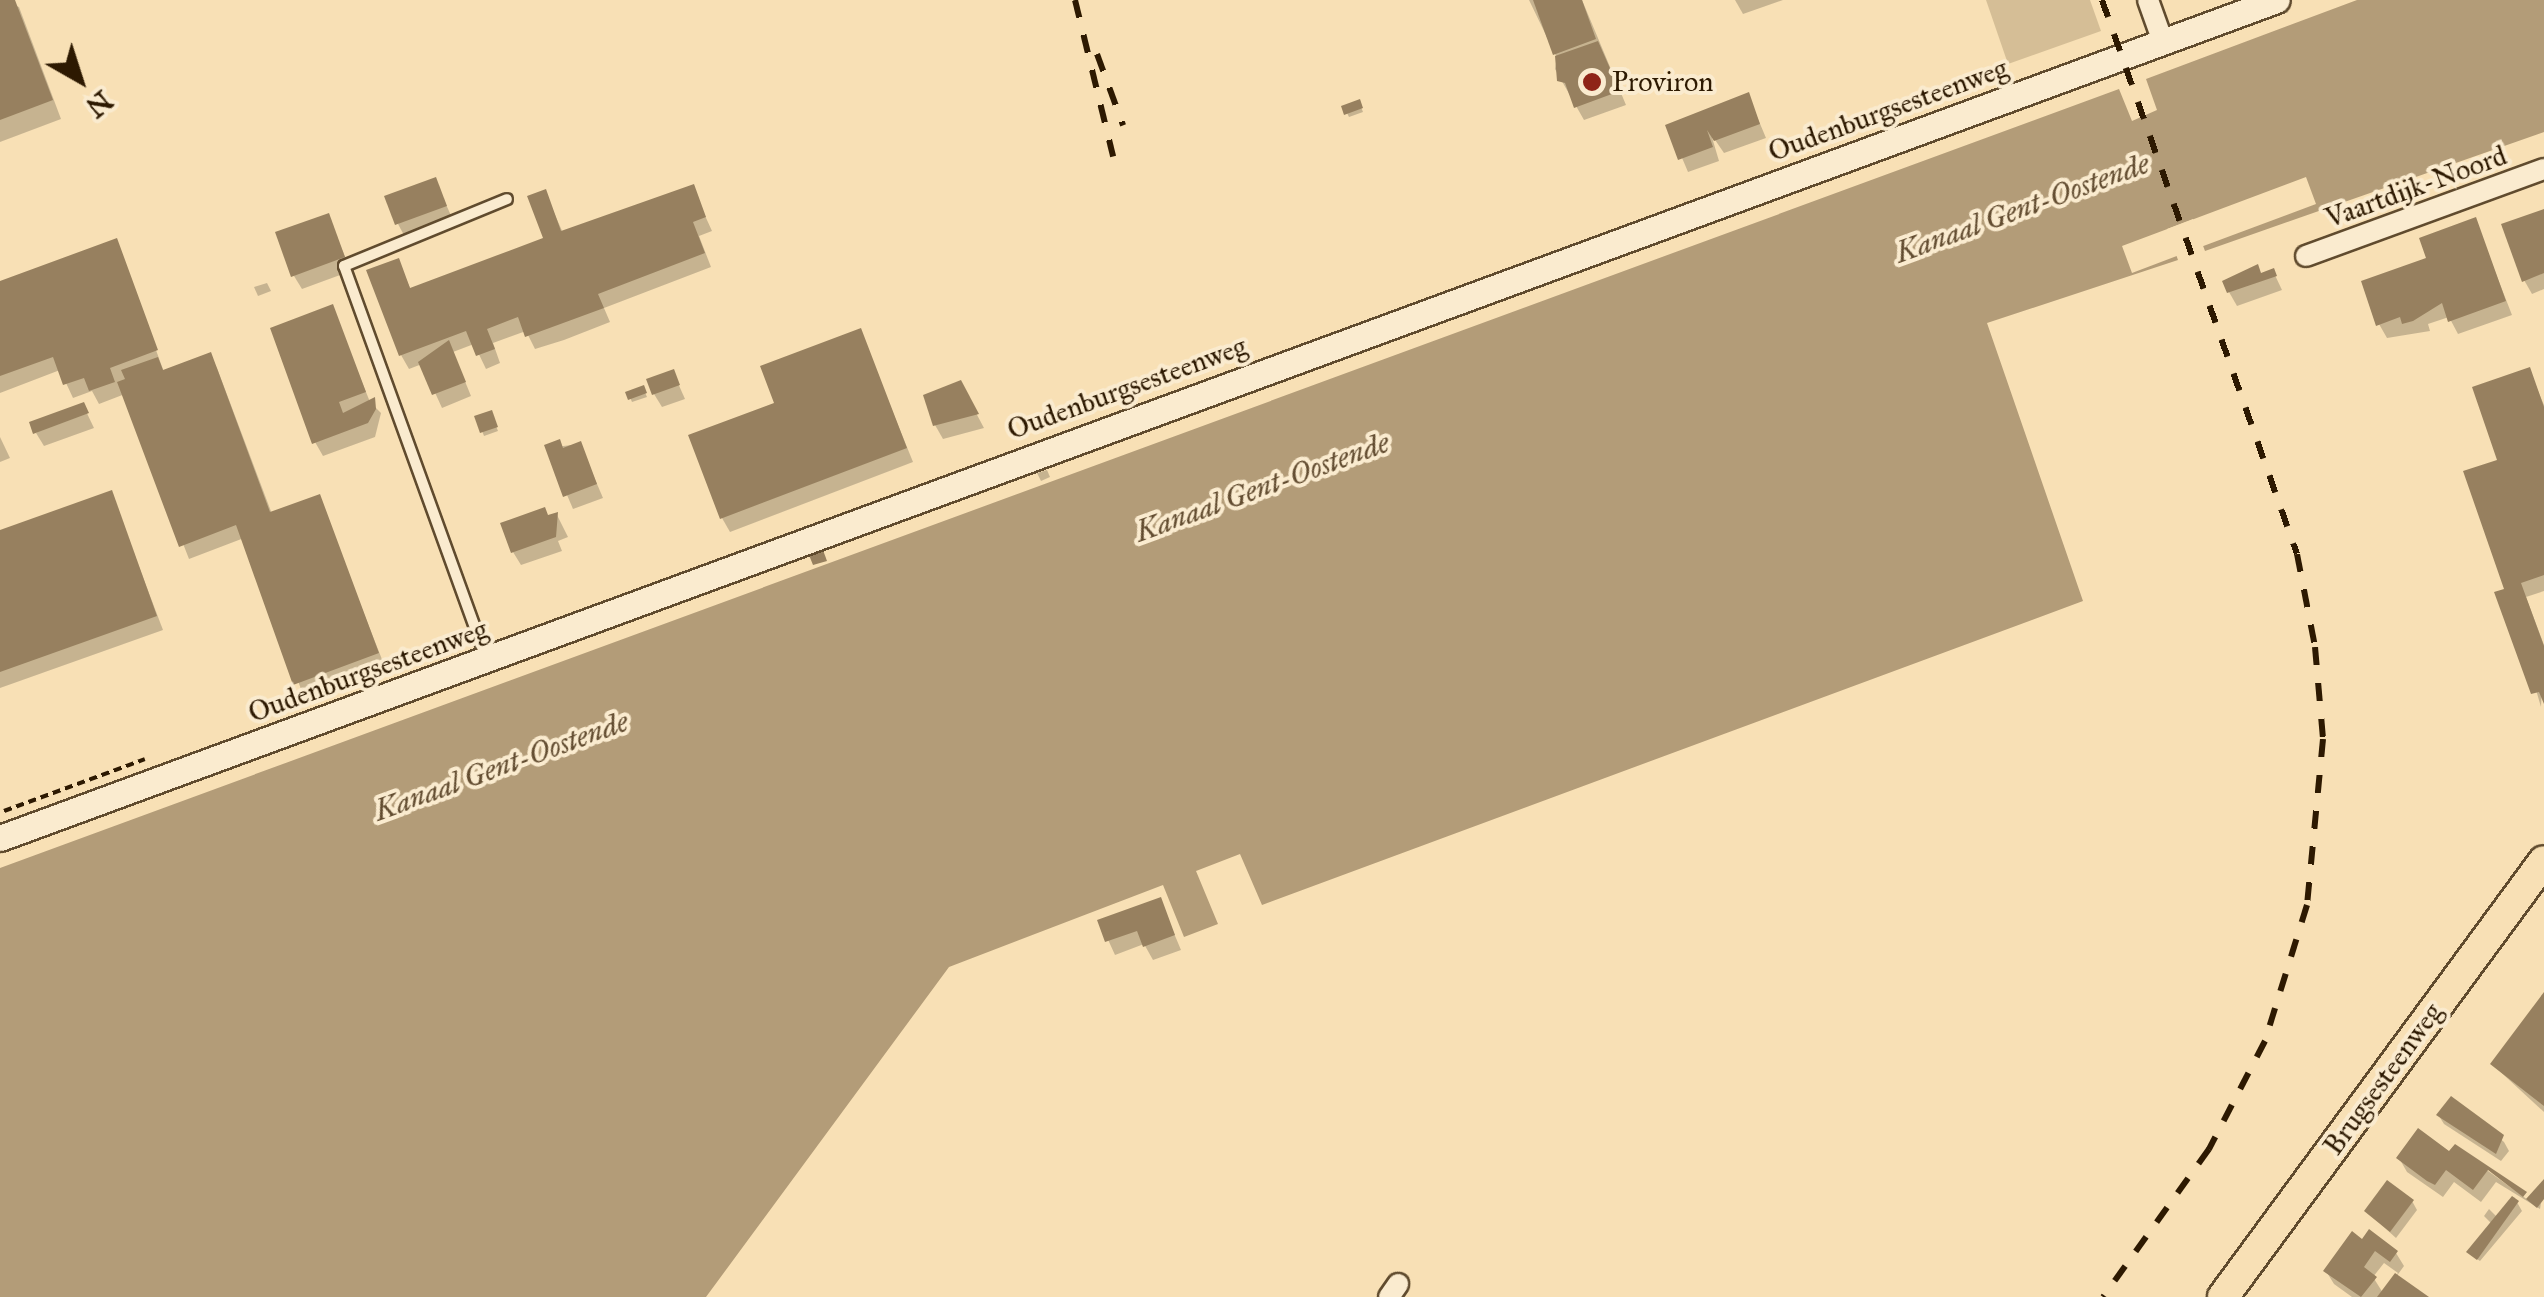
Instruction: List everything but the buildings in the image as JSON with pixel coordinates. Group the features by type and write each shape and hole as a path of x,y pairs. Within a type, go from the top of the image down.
{"main road":[{"name":"Brugsesteenweg","path":"2223,1297 2544,861"}],"street":[{"path":"2148,0 2163,42"},
{"name":"Oudenburgsesteenweg","path":"0,838 2277,0"},
{"name":"Vaartdijk-Noord","path":"2306,256 2544,168"}],"lane":[{"path":"486,659 344,266 507,199"}],"shaded area":[{"path":"1986,0 2090,0 2101,31 2008,64"}],"water":[{"name":"Kanaal Gent-Oostende","path":"2357,0 2544,0 2544,132 2205,251 2193,219 2167,229 2178,260 1987,323 2083,601 1262,905 1240,854 1196,871 1218,924 1184,937 1163,885 949,967 706,1297 0,1297 0,868 2119,89 2132,121 2157,110 2146,79"}],"pier":[{"path":"2306,177 2316,204 2198,248 2191,225 2173,232 2182,254 2132,273 2122,246"}],"railway":[{"path":"1075,0 1113,156"},
{"path":"2102,0 2297,554 2315,647 2323,739 2307,905 2265,1041 2209,1149 2103,1297"},
{"path":"1097,54 1123,125"}],"place":[{"name":"Proviron","path":"1592,82"}]}
